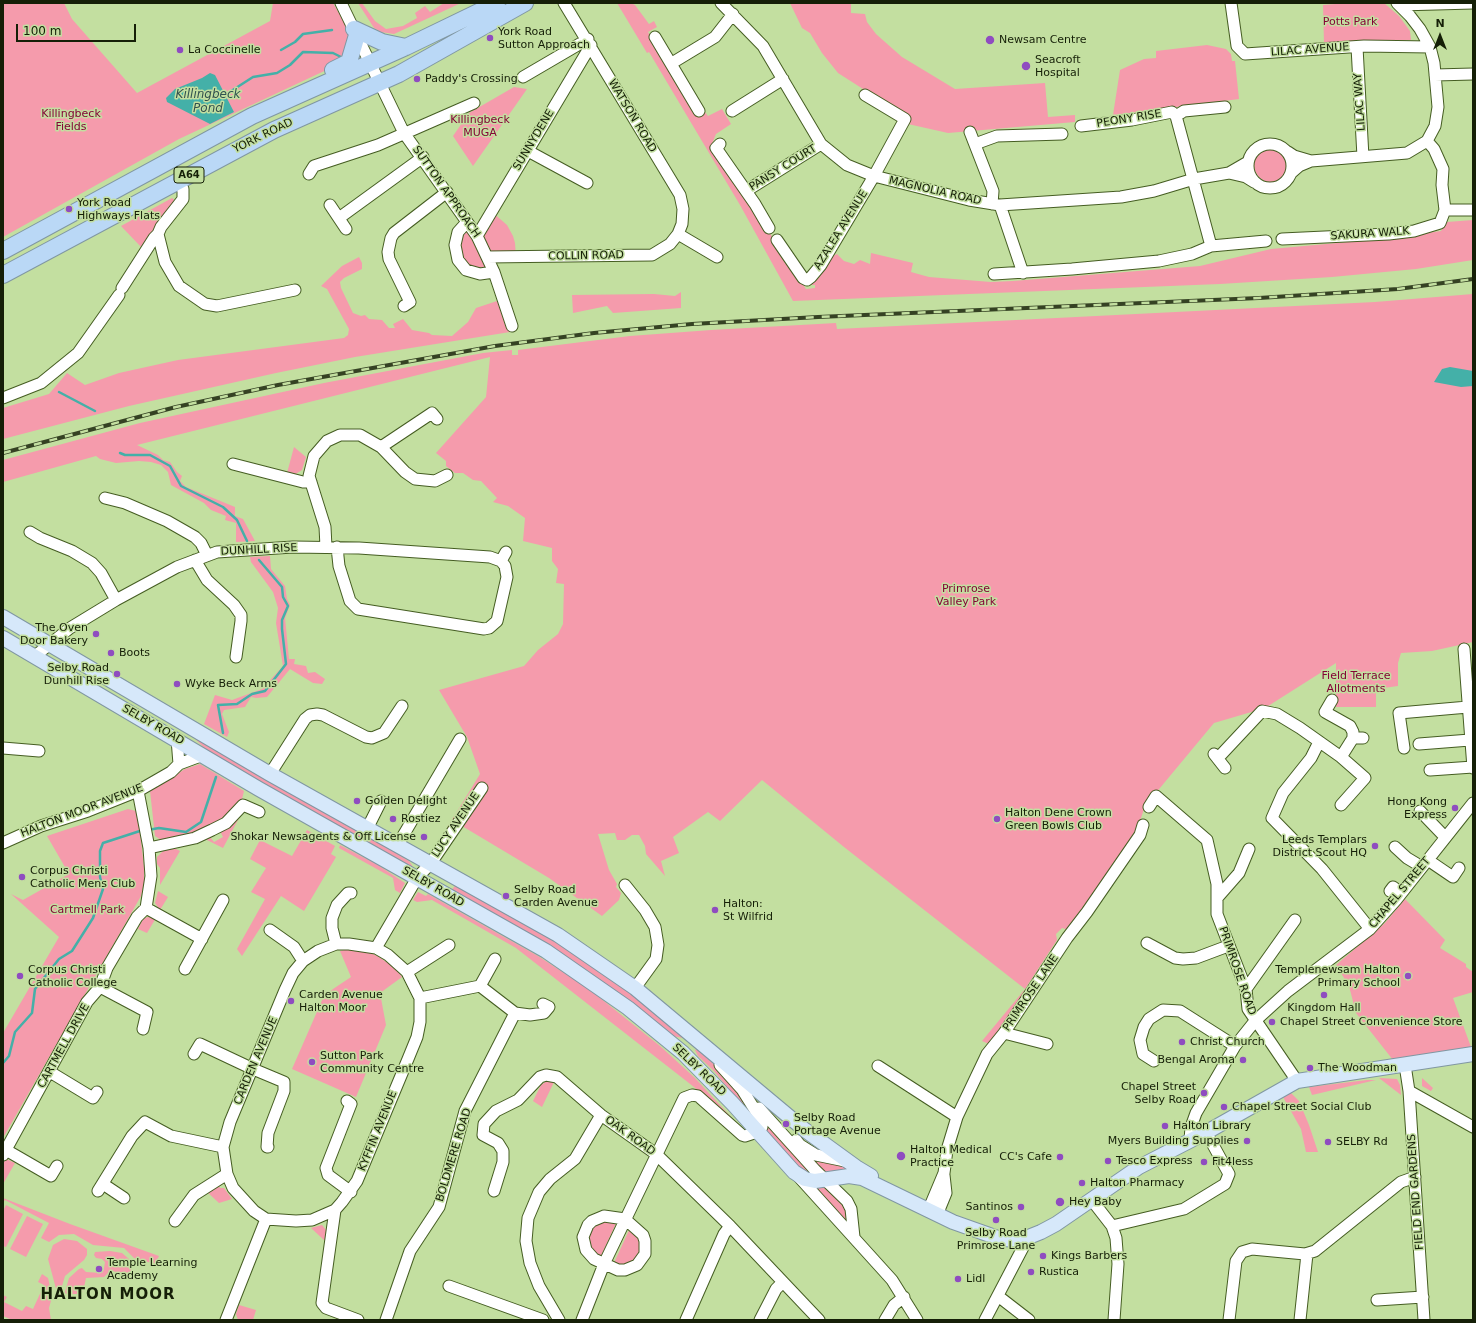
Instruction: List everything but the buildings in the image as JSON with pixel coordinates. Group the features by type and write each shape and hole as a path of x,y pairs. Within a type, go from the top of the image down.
{"highway":[{"name":"YORK ROAD","path":"3,251 243,121 406,47 497,3"},
{"name":"YORK ROAD","path":"3,275 274,130 399,74 525,3"},
{"path":"243,121 268,103 346,65 352,55 356,32 382,42 406,47"},
{"path":"371,62 382,69 387,68 435,46 453,44"},
{"path":"342,75 365,76 380,82"}],"main road":[{"name":"SELBY ROAD","path":"3,617 270,774 558,935 635,988 696,1041 862,1178 934,1209 963,1226 1001,1239 1016,1241 1041,1232 1056,1224 1134,1170 1297,1081 1314,1077 1473,1054"},
{"name":"SELBY ROAD","path":"3,638 203,755 546,951 628,1008 683,1053 794,1172 810,1181 826,1180 851,1168"}],"street":[{"name":"SUTTON APPROACH","path":"341,3 371,62 404,133 423,157 477,236 494,272 512,326"},
{"name":"MAGNOLIA ROAD","path":"721,3 763,46 821,144 847,165 874,176 969,200 996,205 1122,197 1154,191 1194,179 1229,173 1248,162 1255,150 1261,145 1275,144 1294,156 1311,161"},
{"name":"LILAC AVENUE","path":"1231,3 1237,46 1245,54 1357,47 1430,47"},
{"path":"1398,4 1473,3"},
{"name":"WATSON ROAD","path":"565,4 680,195 683,209 682,224 678,234"},
{"path":"1398,4 1420,29 1430,47 1435,75 1438,107 1435,126 1427,141 1434,148 1443,169 1442,186 1445,210 1473,210"},
{"path":"672,64 715,37 733,14"},
{"path":"655,37 699,111"},
{"path":"523,77 589,42"},
{"name":"SUNNYDENE","path":"477,236 589,42"},
{"name":"LILAC WAY","path":"1357,47 1363,157"},
{"path":"1435,75 1473,74"},
{"path":"732,111 783,79"},
{"name":"AZALEA AVENUE","path":"777,240 807,282 821,265 874,176 904,119 865,95"},
{"path":"309,174 314,166 378,145 474,103"},
{"name":"PEONY RISE","path":"1176,116 1184,112 1225,107"},
{"name":"PEONY RISE","path":"1081,126 1132,120 1172,112 1176,116 1194,179"},
{"path":"970,132 993,191 996,205 1023,273"},
{"path":"975,144 997,136 1062,134"},
{"name":"MAGNOLIA ROAD","path":"1229,173 1246,177 1268,188 1275,187 1287,180 1291,173 1299,166 1311,161 1407,153 1427,141"},
{"name":"PANSY COURT","path":"720,144 716,148 746,191 769,228"},
{"name":"PANSY COURT","path":"746,191 821,144"},
{"path":"528,150 587,183"},
{"path":"1288,152 1292,166 1291,173"},
{"path":"339,218 423,157"},
{"path":"1248,162 1248,169 1255,182"},
{"path":"1194,179 1211,246"},
{"path":"3,398 40,383 78,353 121,292 161,227 183,199 183,189 178,181"},
{"path":"404,306 410,302 389,259 388,252 392,238 394,233 447,192"},
{"path":"330,205 346,229"},
{"name":"SAKURA WALK","path":"1282,240 1414,231 1440,223 1445,210"},
{"path":"467,222 458,232 455,245 458,260 466,270 480,274 494,272"},
{"path":"158,234 165,262 179,286 205,304 217,306 230,304 295,290"},
{"path":"678,234 717,257"},
{"name":"COLLIN ROAD","path":"487,257 652,255 670,244 678,234"},
{"path":"994,274 1023,273 1159,261 1192,254 1211,246 1266,241"},
{"path":"381,447 432,412 437,419"},
{"path":"332,547 311,482 310,469 314,456 322,445 333,437 347,434 360,435 381,447 405,472 415,479 435,481 447,475"},
{"path":"233,464 303,482 311,482"},
{"path":"105,498 125,503 172,524 195,538 200,543 207,555"},
{"path":"30,532 40,538 72,551 92,563 100,573 116,600"},
{"name":"DUNHILL RISE","path":"35,656 49,644 116,600 156,577 207,555 230,550 332,547 504,557 507,577 497,621 489,628 484,630 358,609 350,601 332,547"},
{"path":"195,560 207,580 234,605 241,615 236,657"},
{"path":"1430,770 1473,768 1464,649"},
{"path":"1332,700 1325,712 1350,726 1358,738 1341,757"},
{"path":"270,774 305,719 310,716 323,715 366,737 372,738 384,733 402,706"},
{"path":"1404,748 1399,713 1468,707"},
{"path":"1226,768 1216,756 1262,711 1277,714 1341,757 1365,778 1341,804"},
{"path":"176,739 179,764"},
{"path":"398,846 460,739"},
{"path":"1419,744 1470,740"},
{"path":"1319,742 1311,758 1283,793 1272,818 1322,869 1370,928"},
{"path":"3,748 40,751"},
{"name":"HALTON MOOR AVENUE","path":"3,843 41,826 88,811 138,791 171,772 179,764 203,755"},
{"name":"LUCY AVENUE","path":"430,863 482,788"},
{"path":"138,791 148,843 151,876 146,908 202,939"},
{"name":"PRIMROSE ROAD","path":"1149,807 1156,796 1207,840 1218,897 1217,914 1228,946 1246,989 1248,1009 1297,1081"},
{"path":"367,829 381,802"},
{"path":"148,843 195,838 226,823 240,811 243,805 259,812"},
{"name":"CHAPEL STREET","path":"1190,1140 1191,1127 1196,1112 1235,1046 1255,1021 1288,991 1350,946 1370,928 1401,894 1445,837 1472,806"},
{"path":"1420,811 1445,837"},
{"name":"PRIMROSE LANE","path":"934,1209 944,1173 947,1150 957,1117 987,1054 1004,1033 1066,938 1087,912 1140,835 1143,825"},
{"path":"1395,844 1407,858 1425,863 1453,877 1459,868"},
{"path":"1218,897 1239,873 1249,850"},
{"path":"376,948 417,878 430,863"},
{"path":"625,885 655,927 658,945 656,959 635,988"},
{"path":"1390,891 1393,887 1401,894"},
{"path":"336,944 332,928 332,918 338,905 348,894 351,894"},
{"path":"185,969 223,900"},
{"name":"CARTMELL DRIVE","path":"4,1153 50,1072 87,1002 100,988 107,968 137,917 146,908"},
{"path":"1246,989 1295,920"},
{"path":"270,930 287,936 303,961"},
{"path":"1147,943 1175,958 1183,959 1196,958 1228,946"},
{"name":"CARDEN AVENUE","path":"266,1219 254,1211 242,1199 233,1188 227,1174 223,1147 230,1122 253,1070 285,990 293,973 303,961 318,951 336,944 361,945 376,948"},
{"path":"407,972 449,946"},
{"name":"KYFFIN AVENUE","path":"266,1219 296,1221 312,1220 335,1210 351,1192 357,1181 417,1037 420,1022 420,998 407,972 388,955 376,948"},
{"path":"480,986 495,959"},
{"path":"420,998 480,986 515,1013 530,1015 544,1013 549,1007 543,1004"},
{"path":"100,988 148,1013 143,1029"},
{"path":"1154,1061 1143,1054 1140,1040 1144,1027 1150,1019 1163,1010 1180,1011 1235,1046"},
{"name":"BOLDMERE ROAD","path":"386,1320 410,1251 439,1207 465,1112 515,1013"},
{"path":"1004,1033 1047,1044"},
{"name":"SELBY ROAD","path":"696,1041 815,1170 826,1180"},
{"path":"194,1054 200,1044 253,1070 284,1082 284,1091 268,1133 266,1147 268,1147"},
{"path":"713,1058 750,1091 804,1148 815,1170"},
{"name":"FIELD END GARDENS","path":"1405,1065 1409,1091 1424,1320"},
{"path":"878,1066 957,1117"},
{"path":"50,1072 93,1098"},
{"name":"OAK ROAD","path":"492,1192 503,1162 503,1151 498,1143 483,1135 484,1124 496,1112 518,1100 527,1092 536,1080 546,1075 557,1078 601,1115 656,1154 730,1226 819,1320"},
{"path":"582,1320 604,1264 673,1116 684,1098 687,1095 698,1096 745,1136 758,1132 762,1127 761,1117 743,1091"},
{"path":"1409,1091 1473,1127"},
{"path":"347,1101 351,1104 326,1168 328,1175 351,1192"},
{"path":"558,1320 538,1286 530,1263 526,1241 528,1218 533,1202 542,1188 554,1175 574,1159 601,1115"},
{"path":"124,1198 100,1187 144,1118 171,1136 223,1147"},
{"path":"1112,1226 1184,1209 1225,1184 1229,1174 1206,1132"},
{"path":"804,1148 851,1168"},
{"path":"4,1153 49,1180 57,1166"},
{"path":"794,1172 879,1264 904,1297 917,1320"},
{"path":"175,1221 194,1196 227,1174"},
{"path":"1230,1320 1236,1261 1242,1252 1252,1249 1307,1254 1319,1249 1401,1182 1415,1177"},
{"path":"826,1180 850,1205 854,1237"},
{"path":"1091,1199 1112,1226 1116,1238 1118,1264 1114,1320"},
{"path":"335,1210 322,1303 326,1308 358,1320"},
{"path":"613,1216 625,1219 643,1235 646,1248 637,1265 625,1270 618,1270 594,1259 586,1250 583,1237 592,1221 597,1218 613,1216"},
{"path":"226,1320 266,1219"},
{"path":"686,1320 724,1234 730,1226"},
{"path":"985,1320 1029,1236"},
{"path":"1300,1320 1307,1254"},
{"path":"760,1320 776,1289 783,1282"},
{"path":"449,1286 543,1320"},
{"path":"998,1296 1029,1320"},
{"path":"885,1320 894,1305 904,1297"},
{"path":"1377,1300 1423,1297"}],"green space":[{"name":"Killingbeck Fields","path":"3,3 64,3 72,19 137,93 270,21 273,3 333,3 353,37 348,54 335,66 179,139 3,237"},
{"path":"358,3 362,3 375,21 386,29 403,26 417,18 415,13 425,6 430,12 444,3 461,3 394,34 381,32 374,28"},
{"path":"617,3 631,3 635,5 649,24 654,21 657,27 648,32 666,61 708,116 722,109 731,124 716,134 712,144 806,289 815,288 815,285 812,285 812,283 819,277 833,256 837,254 844,261 854,264 860,260 870,264 871,253 913,263 911,272 929,277 991,282 1013,281 1200,266 1271,249 1392,238 1441,231 1447,222 1473,220 1473,260 1416,269 1332,277 1220,284 793,301 740,205 649,52 647,53"},
{"path":"790,3 851,3 851,13 865,14 867,22 876,34 902,57 955,89 1045,83 1048,117 1075,115 1075,122 948,133 908,124 910,119 838,73 822,53 810,33 802,28"},
{"name":"Potts Park","path":"1384,3 1399,16 1410,31 1411,40 1324,43 1323,5"},
{"path":"1207,45 1226,49 1231,54 1232,61 1235,61 1239,99 1113,115 1120,70 1144,59 1156,58 1156,51"},
{"name":"Killingbeck MUGA","path":"514,87 527,89 473,166 453,136 469,113"},
{"path":"1274,148 1281,150 1286,155 1288,165 1286,175 1281,180 1268,182 1261,180 1256,175 1254,162 1256,155 1261,150"},
{"path":"172,198 176,201 142,248 121,226"},
{"path":"492,212 507,225 513,236 516,257 487,257 494,272 480,274 458,260 458,232 467,222 477,236"},
{"path":"359,257 362,263 362,269 344,278 340,282 341,288 353,313 361,316 365,315 369,319 382,320 389,328 395,328 393,324 403,319 412,330 429,333 432,335 452,336 468,322 476,308 497,301 510,332 355,357 276,373 129,406 3,439 3,408 49,394 67,373 85,385 119,373 178,360 344,338 348,335 349,329 327,289 321,286 342,266"},
{"path":"681,292 681,308 613,313 607,306 573,313 572,295 654,294 675,296"},
{"name":"Primrose Valley Park","path":"1473,294 1473,642 1432,651 1401,653 1398,663 1398,686 1376,689 1376,707 1336,707 1336,663 1265,708 1214,723 1145,806 1137,830 1069,930 1062,928 1056,934 1057,940 1025,989 844,847 762,780 720,821 708,812 673,837 679,853 661,861 665,876 646,854 645,846 639,835 632,835 625,840 617,840 615,833 598,834 609,870 617,884 616,887 621,893 619,900 602,916 549,878 462,826 457,834 447,828 480,774 467,737 439,690 524,666 538,650 558,634 563,624 564,584 556,583 558,569 552,561 552,548 523,541 525,518 508,506 493,502 497,498 481,481 473,480 463,473 455,473 446,466 446,461 436,453 486,397 490,357 137,445 158,455 163,460 170,462 182,476 180,481 186,487 235,507 235,516 243,519 255,541 236,542 236,523 225,520 226,516 211,510 204,503 171,485 168,472 161,465 139,461 116,463 100,459 96,456 3,482 3,460 140,423 324,383 483,353 512,350 512,355 518,355 518,350 630,336 836,323 837,329 1375,302"},
{"path":"294,447 306,457 302,470 294,475 287,473"},
{"path":"270,556 271,569 285,586 287,599 290,605 285,618 289,659 295,659 294,664 306,666 308,673 315,672 325,679 322,684 313,683 290,669 267,697 251,697 245,707 224,710 222,714 229,732 227,737 204,724 215,695 232,700 262,689 283,666 276,623 278,608 273,592 251,562 250,557"},
{"path":"182,730 355,828 409,861 413,867 393,858 352,833 215,758 194,738"},
{"path":"200,764 244,791 241,803 237,809 208,830 161,840 155,836 150,791 185,769"},
{"name":"Cartmell Park","path":"128,809 136,811 138,816 144,867 144,883 141,896 3,1138 3,1033 59,937 11,894 23,900 69,874 47,836"},
{"path":"237,817 239,818 223,848 205,839 210,837 214,842 223,837 220,831"},
{"path":"307,830 335,846 331,854 336,857 304,911 281,896 242,956 237,949 265,899 251,892 266,868 250,859 260,840 292,856"},
{"path":"340,845 378,865 405,883 400,893 395,890 393,878 339,848"},
{"path":"172,847 180,851 160,885 160,868 157,864 157,857 165,849"},
{"path":"457,883 542,931 612,977 684,1037 672,1036 637,1007 570,959 451,891"},
{"path":"158,891 168,897 160,910 155,903"},
{"path":"418,892 426,896 428,894 538,956 589,989 660,1046 695,1078 742,1129 741,1130 694,1087 516,948 432,900 417,902 413,900"},
{"name":"Templenewsam Halton Primary School","path":"1405,899 1445,940 1440,948 1466,964 1466,967 1473,972 1473,992 1453,998 1471,1047 1393,1060 1356,1013 1349,986 1336,965 1385,923"},
{"path":"148,917 156,918 147,933 138,929 143,919"},
{"path":"349,949 369,952 379,957 395,968 402,977 380,993 386,1025 356,1097 292,1069 323,998 351,977 340,951"},
{"path":"1025,989 1013,1012 989,1044 982,1041"},
{"path":"697,1049 718,1068 757,1117 752,1118 714,1071 698,1056 695,1050"},
{"path":"1379,1078 1397,1079 1400,1085 1401,1095"},
{"path":"1422,1078 1433,1088 1431,1091 1422,1086"},
{"path":"1376,1080 1312,1095 1309,1087"},
{"path":"547,1081 554,1082 542,1107 533,1101 541,1085"},
{"path":"1291,1093 1299,1101 1318,1152 1306,1152 1301,1129 1283,1097"},
{"path":"766,1122 818,1176 802,1171 765,1131"},
{"path":"811,1155 848,1164 848,1172 824,1176"},
{"path":"6,1159 15,1163 3,1184 3,1163"},
{"path":"218,1184 220,1188 224,1188 232,1199 219,1203 206,1191"},
{"path":"825,1184 845,1206 846,1220 816,1189"},
{"path":"3,1198 159,1256 155,1264 134,1258 124,1248 93,1245 74,1234 59,1235 49,1242 41,1238 49,1223 5,1200 3,1203"},
{"path":"6,1205 23,1214 6,1247 3,1246 3,1211"},
{"path":"27,1216 43,1224 26,1257 10,1249"},
{"path":"618,1219 600,1258 590,1250 587,1231 595,1221"},
{"path":"322,1225 326,1230 325,1241 311,1228"},
{"path":"631,1226 643,1241 638,1260 626,1266 613,1265"},
{"path":"64,1239 77,1241 87,1249 87,1255 84,1260 65,1276 58,1296 48,1259 53,1245"},
{"path":"110,1251 122,1253 129,1259 132,1268 129,1275 125,1276 111,1270 104,1277 86,1278 83,1292 79,1294 66,1294 65,1292 69,1278 79,1269 82,1268 86,1272 102,1273 105,1262 102,1259 96,1258 94,1255 95,1252"},
{"path":"42,1274 48,1278 52,1297 49,1308 51,1320 12,1320 3,1316 3,1295 7,1297 4,1302 22,1311 26,1306 33,1309 44,1285 38,1282"},
{"path":"239,1305 256,1310 253,1320 238,1320 236,1314"}],"water":[{"name":"Killingbeck Pond","path":"210,73 215,75 234,112 210,124 167,102 166,98 175,89 202,78"},
{"path":"1450,367 1473,371 1473,386 1461,387 1434,382 1442,369"}],"waterway":[{"path":"281,50 295,42 303,34 332,30"},
{"path":"225,95 253,77 277,73 290,65 303,52 333,53 343,58"},
{"path":"59,392 95,411"},
{"path":"120,453 125,455 150,455 170,466 181,486 223,507 237,520 247,541"},
{"path":"223,733 218,705 237,704 252,694 265,691 286,664 282,620 288,606 283,597 282,587 259,560"},
{"path":"148,830 159,828 186,832 201,822 216,777"},
{"path":"3,1063 9,1056 15,1032 32,1013 35,989 59,959 72,951 93,918 103,889 100,877 100,851 103,843 143,830"}],"railway":[{"path":"3,453 176,407 278,385 495,346 594,333 692,324 818,317 1259,298 1398,289 1473,279"}],"place":[{"name":"York Road Sutton Approach","path":"490,38"},
{"name":"Newsam Centre","path":"990,40"},
{"name":"La Coccinelle","path":"180,50"},
{"name":"Seacroft Hospital","path":"1026,66"},
{"name":"Paddy's Crossing","path":"417,79"},
{"name":"York Road Highways Flats","path":"69,209"},
{"name":"The Oven Door Bakery","path":"96,634"},
{"name":"Boots","path":"111,653"},
{"name":"Selby Road Dunhill Rise","path":"117,674"},
{"name":"Wyke Beck Arms","path":"177,684"},
{"name":"Golden Delight","path":"357,801"},
{"name":"Hong Kong Express","path":"1455,808"},
{"name":"Rostiez","path":"393,819"},
{"name":"Halton Dene Crown Green Bowls Club","path":"997,819"},
{"name":"Shokar Newsagents & Off License","path":"424,837"},
{"name":"Leeds Templars District Scout HQ","path":"1375,846"},
{"name":"Corpus Christi Catholic Mens Club","path":"22,877"},
{"name":"Selby Road Carden Avenue","path":"506,896"},
{"name":"Halton: St Wilfrid","path":"715,910"},
{"name":"Corpus Christi Catholic College","path":"20,976"},
{"name":"Templenewsam Halton Primary School","path":"1408,976"},
{"name":"Kingdom Hall","path":"1324,995"},
{"name":"Carden Avenue Halton Moor","path":"291,1001"},
{"name":"Chapel Street Convenience Store","path":"1272,1022"},
{"name":"Christ Church","path":"1182,1042"},
{"name":"Bengal Aroma","path":"1243,1060"},
{"name":"Sutton Park Community Centre","path":"312,1062"},
{"name":"The Woodman","path":"1310,1068"},
{"name":"Chapel Street Selby Road","path":"1204,1093"},
{"name":"Chapel Street Social Club","path":"1224,1107"},
{"name":"Selby Road Portage Avenue","path":"786,1124"},
{"name":"Halton Library","path":"1165,1126"},
{"name":"Myers Building Supplies","path":"1247,1141"},
{"name":"SELBY Rd","path":"1328,1142"},
{"name":"Halton Medical Practice","path":"901,1156"},
{"name":"CC's Cafe","path":"1060,1157"},
{"name":"Tesco Express","path":"1108,1161"},
{"name":"Fit4less","path":"1204,1162"},
{"name":"Halton Pharmacy","path":"1082,1183"},
{"name":"Hey Baby","path":"1060,1202"},
{"name":"Santinos","path":"1021,1207"},
{"name":"Selby Road Primrose Lane","path":"996,1220"},
{"name":"Kings Barbers","path":"1043,1256"},
{"name":"Temple Learning Academy","path":"99,1269"},
{"name":"Rustica","path":"1031,1272"},
{"name":"Lidl","path":"958,1279"}],"district":[{"name":"HALTON MOOR","path":"108,1295"}],"park label":[{"name":"Field Terrace Allotments","path":"1356,682"}]}
